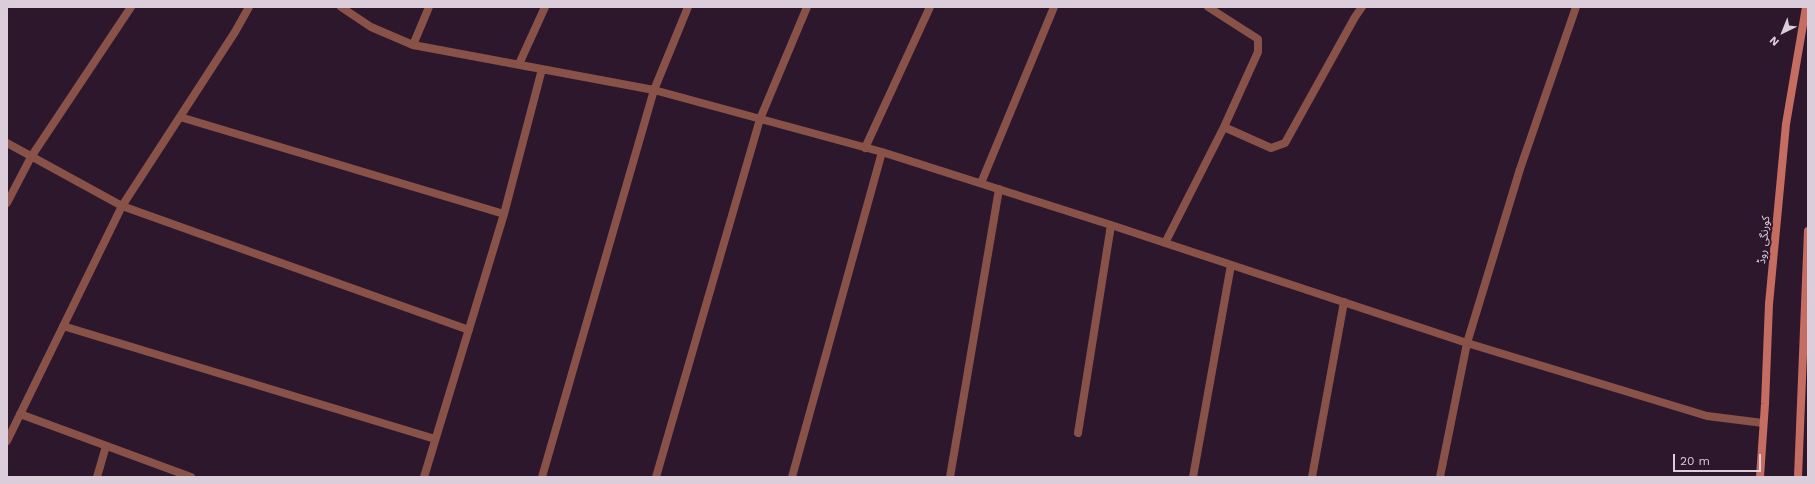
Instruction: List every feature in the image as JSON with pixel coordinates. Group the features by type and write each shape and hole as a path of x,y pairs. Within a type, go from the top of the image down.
{"main road":[{"name":"کورنگی روڈ","path":"1760,477 1769,304 1786,124 1806,7"},
{"path":"1798,477 1808,231"}],"street":[{"path":"7,203 31,157 131,7"},
{"path":"7,441 122,206 235,32 249,7"},
{"path":"341,7 371,27 413,45 654,90 882,152 1111,225 1467,343 1706,416 1763,423"},
{"path":"413,45 429,7"},
{"path":"519,64 545,7"},
{"path":"542,477 654,90 688,7"},
{"path":"656,477 760,119 807,7"},
{"path":"865,148 930,7"},
{"path":"981,184 1054,7"},
{"path":"1165,243 1224,127 1258,52 1258,39 1208,7"},
{"path":"1224,127 1271,148 1285,143 1362,7"},
{"path":"1440,477 1467,343 1520,169 1576,7"},
{"path":"424,477 504,214 542,69"},
{"path":"180,117 504,214"},
{"path":"7,143 122,206 469,330"},
{"path":"792,477 882,152"},
{"path":"950,477 999,189"},
{"path":"1078,433 1111,225"},
{"path":"1193,477 1231,265"},
{"path":"1312,477 1344,302"},
{"path":"63,326 435,439"},
{"path":"20,414 191,477"},
{"path":"97,477 106,446"}]}
